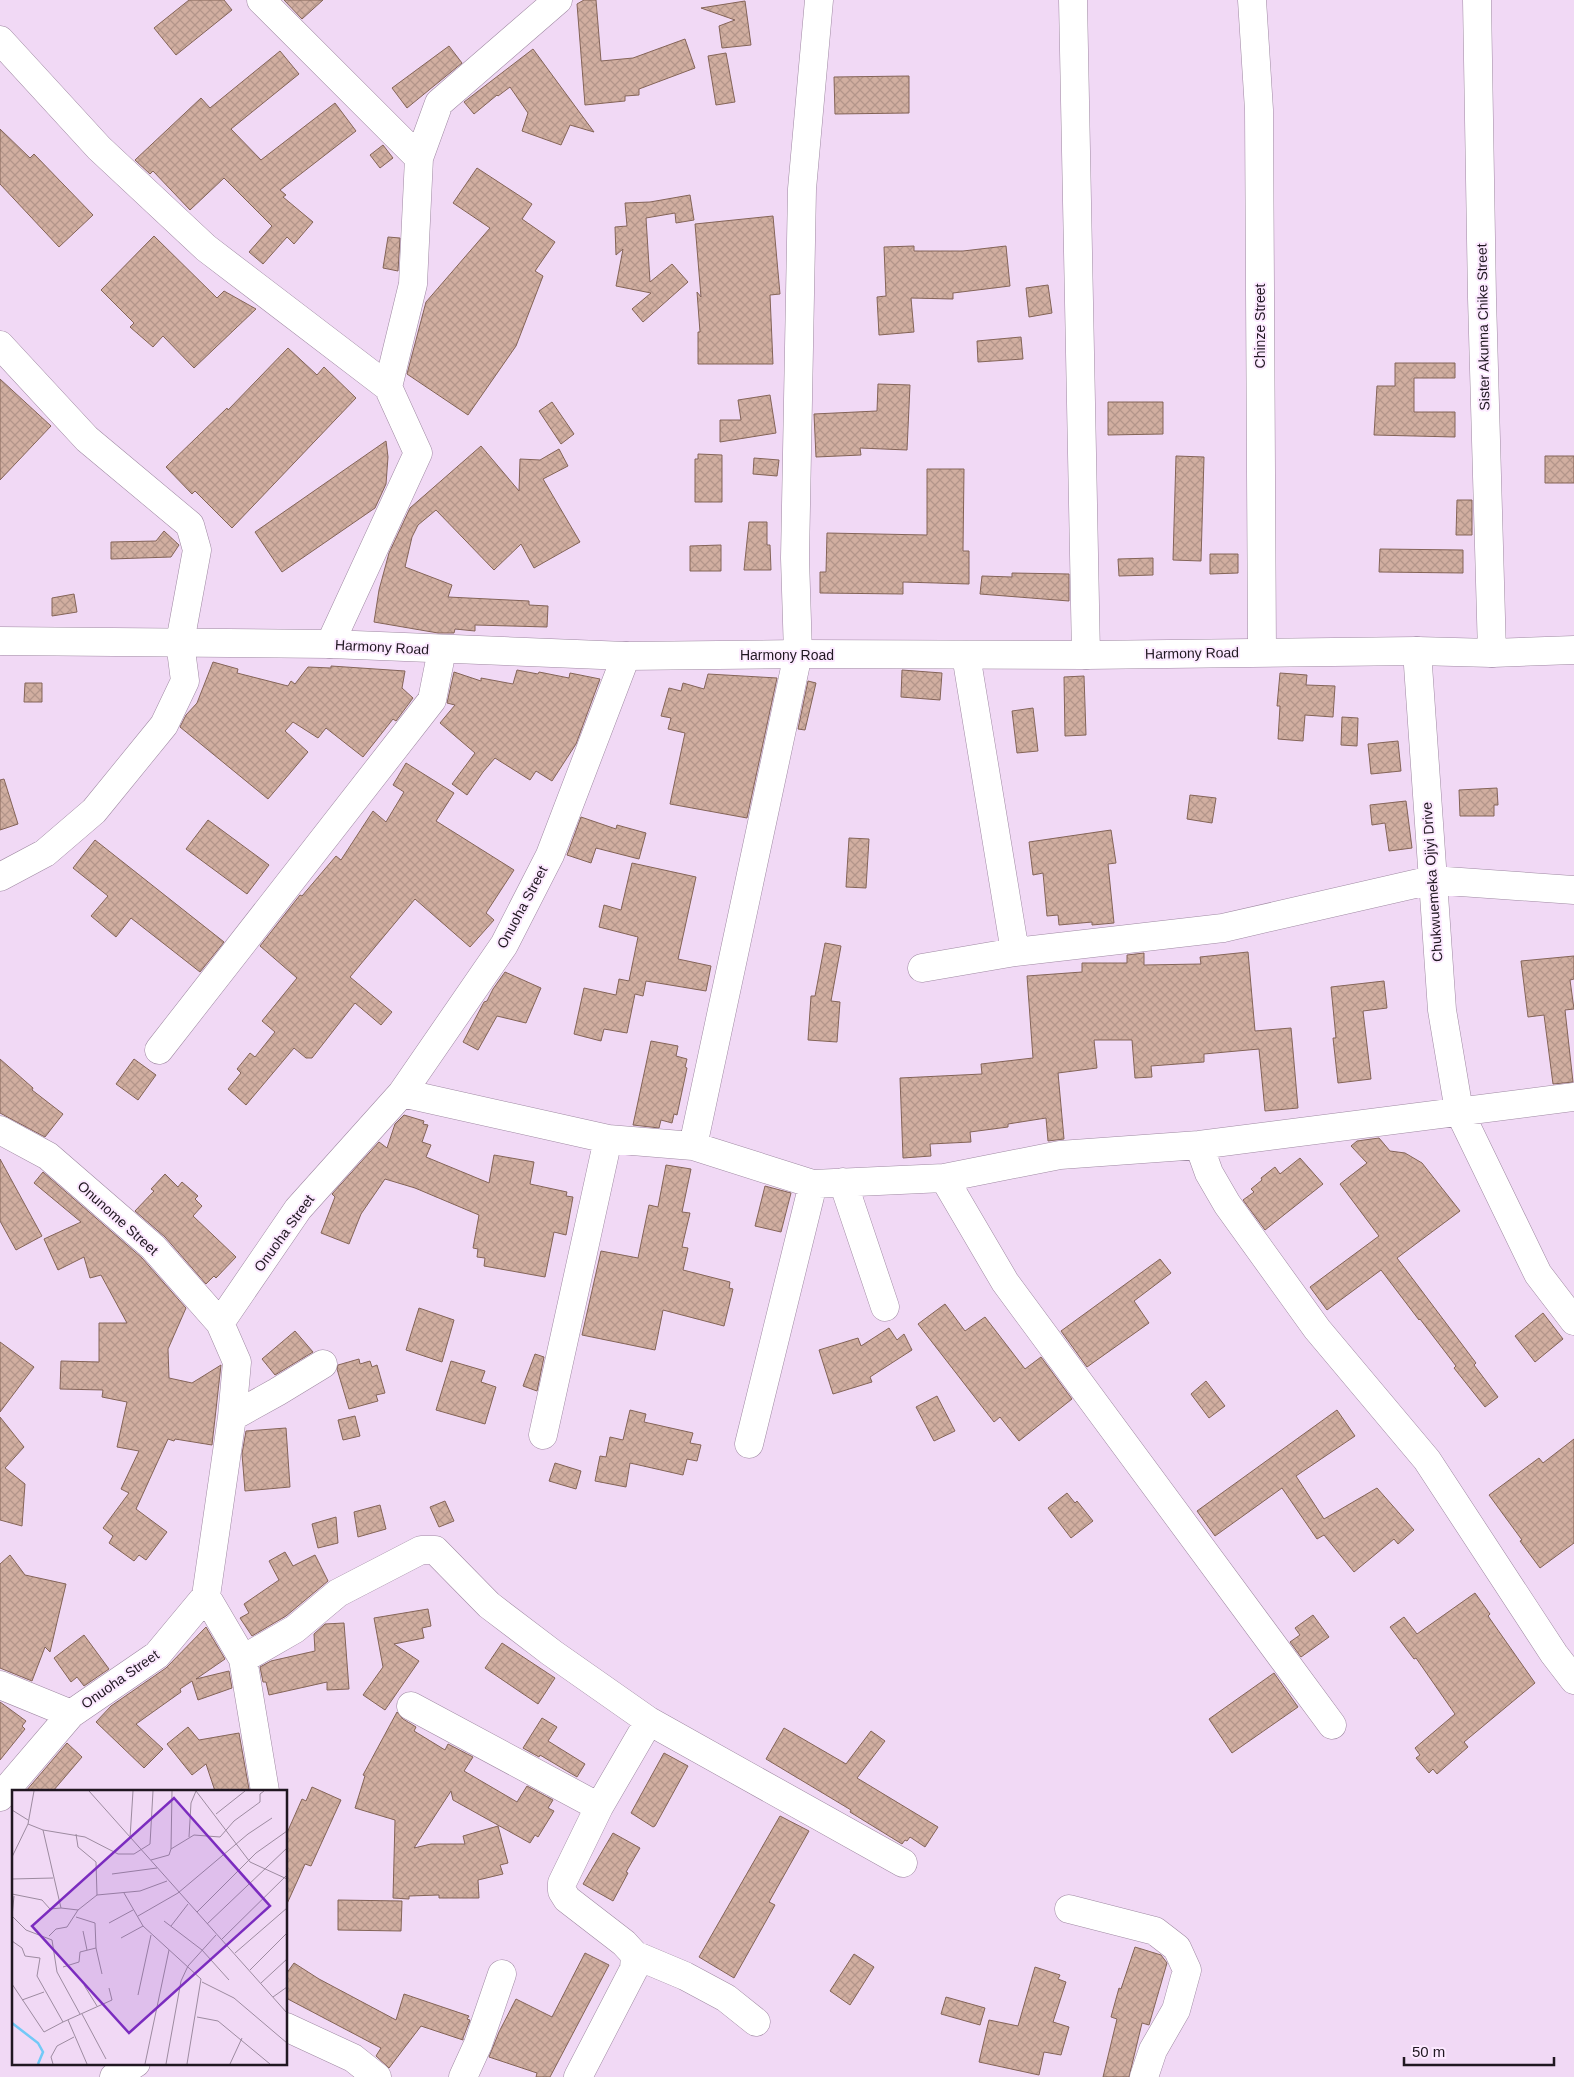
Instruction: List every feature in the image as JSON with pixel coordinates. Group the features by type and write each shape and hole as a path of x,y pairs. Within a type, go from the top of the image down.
{"street":[{"path":"261,0 419,158"},
{"path":"388,387 413,284 419,158 439,103 558,0"},
{"path":"693,1146 798,654 795,558 802,189 819,0"},
{"path":"1073,0 1086,656"},
{"name":"Chinze Street","path":"1252,0 1259,110 1262,652"},
{"name":"Sister Akunna Chike Street","path":"1477,0 1482,298 1492,653"},
{"path":"0,40 99,148 206,248 388,387 418,453 330,644"},
{"path":"0,345 87,439 190,525 197,550 180,642 185,681 164,725 94,811 45,853 0,877"},
{"name":"Harmony Road","path":"2,639 330,644 626,656 798,654 1086,656 1262,652 1492,653 1574,650"},
{"path":"159,1050 432,700 442,650"},
{"name":"Chukwuemeka Ojiyi Drive","path":"1417,652 1442,1010 1459,1111 1538,1274 1574,1321"},
{"path":"966,655 1015,952"},
{"name":"Onuoha Street","path":"220,1323 298,1209 402,1093 504,945 550,855 626,656"},
{"path":"922,968 1015,952 1223,928 1432,880 1574,890"},
{"path":"402,1093 608,1140 693,1146 813,1184 944,1178 1060,1155 1199,1145 1574,1097"},
{"name":"Onunome Street","path":"0,1130 48,1156 153,1247 220,1323"},
{"path":"543,1435 608,1140"},
{"path":"1199,1145 1209,1174 1233,1211 1317,1329 1427,1460 1549,1646 1574,1680"},
{"path":"944,1178 1005,1282 1332,1725"},
{"path":"843,1182 884,1307"},
{"path":"749,1444 813,1184"},
{"path":"220,1323 237,1362 232,1417 206,1596 243,1659 265,1790"},
{"path":"232,1417 323,1364"},
{"path":"243,1659 295,1629 338,1593 421,1550 436,1550 489,1605 552,1653 649,1721 903,1863"},
{"name":"Onuoha Street","path":"0,1685 71,1714 157,1655 206,1596"},
{"path":"411,1706 599,1807"},
{"path":"0,1797 71,1714"},
{"path":"649,1721 599,1807 562,1883 562,1890 568,1899 624,1943 634,1955 685,1976 726,1998 756,2022"},
{"path":"1069,1909 1155,1931 1178,1948 1187,1970 1176,2010 1153,2050 1144,2077"},
{"path":"578,2077 634,1968 634,1955"},
{"path":"463,2077 478,2044 502,1974"},
{"path":"288,2028 352,2058 377,2077"},
{"path":"114,2077 134,2064"}],"building":[{"path":"189,0 224,0 232,10 176,55 154,28"},
{"path":"284,0 323,0 302,19"},
{"path":"584,0 596,0 601,61 633,58 685,39 695,68 639,89 639,95 625,96 625,101 585,105 577,4"},
{"path":"745,1 751,45 722,48 719,26 735,20 701,8"},
{"path":"449,46 462,63 407,108 392,88"},
{"path":"533,49 594,132 570,125 561,145 522,131 528,113 510,87 474,114 464,102"},
{"path":"280,51 299,74 231,129 261,160 335,103 356,131 280,190 286,195 283,197 313,222 294,244 287,237 263,264 249,252 272,226 224,178 190,210 153,171 150,174 135,160 201,98 210,108"},
{"path":"726,53 735,102 716,105 708,56"},
{"path":"909,76 909,113 835,114 834,77"},
{"path":"0,129 30,158 34,154 93,215 59,247 0,184"},
{"path":"383,145 393,158 380,168 370,155"},
{"path":"477,168 532,204 522,219 555,242 535,271 543,276 516,346 468,415 407,374 426,302 490,228 453,203"},
{"path":"690,195 694,220 676,223 675,213 646,218 650,282 672,264 688,282 643,322 632,309 651,293 616,286 623,249 616,255 615,227 627,226 625,203 650,202"},
{"path":"773,216 780,294 770,295 773,364 698,364 698,332 700,332 697,292 701,297 695,224"},
{"path":"154,236 217,298 224,291 256,309 194,368 163,336 153,347 130,327 134,323 101,290"},
{"path":"388,237 400,238 398,271 383,268"},
{"path":"914,246 914,251 963,251 1006,246 1010,286 953,293 953,299 911,298 914,332 879,335 877,297 886,296 884,247"},
{"path":"1048,285 1052,313 1029,317 1026,288"},
{"path":"1021,337 1023,359 978,362 977,341"},
{"path":"288,348 317,375 324,367 356,398 232,528 195,491 192,494 166,467 227,408 228,410"},
{"path":"1395,363 1455,363 1455,378 1414,378 1414,412 1455,412 1455,437 1374,435 1377,386 1395,386"},
{"path":"0,379 51,426 0,480"},
{"path":"878,384 910,385 907,450 860,448 861,455 816,457 814,414 877,411"},
{"path":"770,395 776,433 720,442 720,420 741,420 738,400"},
{"path":"552,402 574,434 561,444 539,411"},
{"path":"1108,402 1163,402 1163,434 1108,435"},
{"path":"386,441 388,457 386,484 375,508 282,572 255,532"},
{"path":"481,446 519,491 520,459 540,460 559,449 568,466 543,479 580,542 534,568 521,544 494,570 436,510 418,525 412,537 405,567 452,585 448,597 529,601 529,605 548,606 547,627 475,625 475,631 455,629 454,633 438,633 374,622 379,590 389,553 410,508"},
{"path":"698,454 722,455 722,502 695,502 695,459 698,459"},
{"path":"1176,456 1204,457 1201,561 1173,560"},
{"path":"1545,456 1574,456 1574,483 1545,483"},
{"path":"754,458 779,460 777,476 753,474"},
{"path":"927,469 964,469 963,551 969,551 969,584 903,582 903,594 820,593 820,572 826,572 827,533 927,535"},
{"path":"1457,500 1472,500 1472,535 1456,535"},
{"path":"749,522 767,522 767,545 770,545 771,570 744,570"},
{"path":"164,531 179,545 171,557 111,559 111,542 156,541"},
{"path":"721,545 721,571 690,571 690,546"},
{"path":"1380,549 1463,550 1463,573 1379,572"},
{"path":"1210,554 1238,554 1238,573 1210,574"},
{"path":"1153,558 1153,575 1119,576 1118,559"},
{"path":"1012,573 1069,574 1069,601 980,594 982,576 1012,577"},
{"path":"74,594 77,612 52,616 52,598"},
{"path":"213,662 238,669 237,673 288,686 291,681 295,684 308,667 331,668 331,666 405,671 402,688 413,698 396,721 393,719 363,757 326,728 318,738 293,722 285,731 308,752 268,799 180,727 186,715 197,703"},
{"path":"517,670 569,678 570,673 600,679 576,744 552,781 536,771 530,780 495,758 467,795 452,784 475,753 440,723 455,705 447,703 454,672 481,681 481,678 513,684"},
{"path":"902,670 942,673 940,700 901,697"},
{"path":"1280,673 1307,675 1306,685 1335,686 1333,717 1305,715 1303,741 1278,739 1280,706 1277,706"},
{"path":"708,674 777,678 747,818 670,804 685,733 668,729 671,718 661,716 669,688 681,691 683,683 704,689"},
{"path":"1084,676 1086,735 1065,736 1064,677"},
{"path":"808,681 816,683 805,730 798,729"},
{"path":"25,683 42,683 42,702 24,702"},
{"path":"1033,708 1038,751 1017,753 1012,711"},
{"path":"1342,717 1358,718 1357,746 1341,745"},
{"path":"1398,741 1401,771 1371,774 1368,744"},
{"path":"406,763 454,793 436,821 514,870 486,913 494,920 470,947 415,899 350,977 392,1012 381,1025 355,1003 312,1058 306,1058 294,1048 246,1105 228,1089 241,1073 237,1069 250,1053 255,1057 275,1032 262,1021 297,978 260,946 300,895 302,896 336,856 341,860 373,811 386,822 404,792 393,785"},
{"path":"4,779 18,824 0,830 0,780"},
{"path":"1497,788 1498,805 1494,805 1494,816 1460,816 1459,790"},
{"path":"1190,795 1216,798 1212,823 1187,819"},
{"path":"1406,801 1412,848 1389,851 1385,823 1372,825 1370,805"},
{"path":"581,817 616,829 617,825 646,833 639,859 596,848 591,863 567,855"},
{"path":"208,820 269,865 247,894 186,849"},
{"path":"1111,830 1116,863 1108,864 1114,923 1092,925 1092,922 1059,925 1058,915 1047,916 1043,873 1033,875 1029,842"},
{"path":"849,838 869,839 866,888 846,887"},
{"path":"95,840 224,942 200,972 131,918 116,937 91,916 108,896 73,868"},
{"path":"632,863 696,877 678,959 711,966 706,991 646,981 643,996 635,994 627,1033 604,1029 601,1041 574,1034 584,988 616,995 619,979 629,981 638,937 599,927 604,905 621,910"},
{"path":"825,943 841,946 831,1001 840,1002 837,1042 808,1040 811,996 815,996"},
{"path":"1248,952 1255,1031 1291,1028 1298,1108 1265,1111 1259,1049 1204,1054 1204,1062 1151,1066 1152,1077 1135,1078 1132,1040 1094,1040 1097,1068 1058,1073 1064,1139 1048,1141 1046,1118 1008,1124 1008,1127 970,1132 971,1142 930,1144 931,1156 903,1158 900,1078 982,1074 981,1064 1033,1058 1027,976 1082,972 1082,963 1127,963 1127,955 1144,953 1144,965 1201,964 1200,957"},
{"path":"1574,956 1574,979 1570,980 1574,1009 1565,1010 1573,1082 1553,1084 1544,1015 1528,1017 1521,961"},
{"path":"505,972 541,988 526,1023 497,1016 478,1050 463,1042 484,1002 487,1001"},
{"path":"1384,981 1387,1008 1363,1011 1371,1079 1338,1083 1333,1038 1336,1038 1331,987"},
{"path":"651,1041 678,1046 676,1056 687,1059 685,1067 687,1068 677,1115 674,1114 672,1123 661,1120 659,1128 633,1125"},
{"path":"0,1059 33,1088 32,1090 63,1114 45,1137 0,1113"},
{"path":"134,1059 156,1075 138,1100 116,1084"},
{"path":"404,1115 424,1121 423,1124 428,1125 422,1142 431,1145 426,1157 489,1183 494,1155 534,1162 530,1184 567,1192 566,1196 573,1197 566,1235 554,1232 545,1277 484,1266 485,1258 477,1257 478,1249 473,1248 479,1215 415,1188 385,1179 361,1214 349,1244 321,1233 335,1197 332,1194 379,1142 387,1148 395,1124"},
{"path":"1379,1138 1390,1151 1405,1153 1422,1163 1460,1211 1397,1258 1476,1363 1474,1365 1498,1397 1485,1407 1454,1368 1456,1366 1381,1270 1327,1310 1310,1287 1379,1236 1340,1184 1367,1163 1351,1146 1357,1141"},
{"path":"1300,1158 1323,1184 1265,1230 1243,1200 1254,1192 1251,1189 1262,1180 1261,1178 1275,1167 1280,1174"},
{"path":"0,1159 42,1236 16,1250 0,1221"},
{"path":"666,1165 691,1169 682,1212 690,1213 682,1247 688,1248 683,1270 730,1282 729,1288 733,1289 724,1326 663,1310 655,1350 582,1335 601,1251 638,1258 649,1205 658,1207"},
{"path":"43,1172 142,1258 186,1308 168,1349 169,1378 192,1383 221,1365 212,1445 168,1439 136,1509 167,1532 146,1560 139,1555 134,1561 109,1543 113,1536 103,1528 129,1493 121,1489 139,1451 117,1447 127,1402 102,1397 103,1390 60,1389 61,1361 99,1362 99,1323 127,1323 101,1275 90,1278 84,1257 58,1270 44,1239 81,1222 34,1183"},
{"path":"165,1174 178,1187 182,1182 198,1196 195,1199 202,1206 193,1216 236,1257 216,1278 214,1276 206,1284 165,1237 135,1211 154,1191 151,1189"},
{"path":"765,1186 791,1193 781,1232 755,1226"},
{"path":"1160,1259 1171,1273 1134,1301 1149,1323 1087,1367 1061,1331"},
{"path":"945,1304 965,1331 985,1317 1025,1369 1041,1357 1072,1399 1019,1441 1000,1417 994,1422 918,1324"},
{"path":"419,1308 454,1320 442,1362 406,1350"},
{"path":"1543,1313 1563,1339 1535,1362 1515,1336"},
{"path":"889,1328 897,1340 904,1334 912,1350 870,1377 872,1382 833,1394 819,1350 858,1338 861,1346"},
{"path":"295,1331 313,1352 275,1375 262,1359"},
{"path":"0,1342 34,1367 0,1412"},
{"path":"535,1354 544,1357 537,1391 523,1386"},
{"path":"359,1359 360,1364 370,1361 372,1367 377,1365 385,1393 376,1395 378,1401 349,1409 337,1369 338,1365"},
{"path":"451,1361 485,1371 481,1382 496,1387 485,1424 436,1410"},
{"path":"1206,1381 1225,1406 1209,1418 1191,1394"},
{"path":"937,1396 955,1431 934,1441 916,1407"},
{"path":"630,1410 646,1414 644,1422 693,1433 690,1443 701,1445 697,1461 687,1459 683,1475 630,1463 626,1487 595,1481 600,1456 606,1457 610,1437 623,1440"},
{"path":"1337,1410 1355,1436 1296,1476 1324,1519 1377,1488 1414,1530 1398,1544 1394,1539 1354,1572 1324,1535 1317,1539 1282,1488 1215,1536 1197,1511"},
{"path":"355,1416 360,1436 343,1440 338,1420"},
{"path":"0,1417 24,1447 5,1468 25,1484 22,1526 0,1520"},
{"path":"286,1428 290,1487 245,1491 242,1454 246,1431"},
{"path":"1574,1439 1574,1543 1540,1568 1489,1495 1539,1458 1543,1463"},
{"path":"555,1463 581,1471 576,1489 549,1481"},
{"path":"1067,1493 1075,1503 1077,1501 1093,1521 1071,1538 1048,1508"},
{"path":"445,1501 454,1521 439,1527 430,1507"},
{"path":"380,1505 386,1529 358,1537 354,1512"},
{"path":"336,1517 338,1543 318,1548 312,1524"},
{"path":"285,1552 293,1566 315,1555 328,1581 286,1616 252,1636 240,1618 249,1613 244,1604 279,1580 269,1561"},
{"path":"10,1555 25,1575 66,1584 50,1652 45,1647 32,1681 0,1668 0,1564"},
{"path":"1475,1593 1490,1614 1488,1616 1535,1683 1464,1742 1468,1747 1437,1774 1433,1769 1429,1773 1416,1758 1420,1755 1415,1748 1455,1714 1416,1658 1414,1659 1390,1627 1404,1617 1417,1634"},
{"path":"428,1609 431,1626 422,1628 424,1638 394,1644 419,1661 385,1710 363,1695 383,1667 374,1618"},
{"path":"1313,1615 1329,1637 1301,1657 1290,1642 1300,1635 1295,1628"},
{"path":"344,1623 349,1689 327,1690 327,1682 269,1695 266,1682 263,1682 260,1667 271,1661 315,1651 314,1634 325,1624"},
{"path":"206,1627 225,1659 196,1679 229,1671 232,1688 198,1700 192,1681 180,1689 181,1692 136,1724 163,1749 144,1768 96,1722 111,1706 166,1668"},
{"path":"84,1635 109,1669 84,1686 77,1677 71,1682 54,1658"},
{"path":"502,1643 555,1678 538,1704 485,1668"},
{"path":"1274,1673 1298,1707 1232,1753 1209,1719"},
{"path":"0,1702 26,1721 22,1726 25,1729 0,1760"},
{"path":"397,1712 403,1719 416,1727 414,1731 445,1750 448,1744 473,1757 464,1771 517,1802 527,1786 553,1800 548,1808 554,1811 538,1837 535,1835 530,1843 453,1800 451,1791 414,1848 431,1844 465,1844 463,1836 498,1826 508,1863 500,1865 503,1874 478,1880 479,1898 439,1898 439,1895 409,1896 409,1899 393,1898 395,1820 355,1808 365,1776 363,1775"},
{"path":"542,1718 557,1727 548,1741 585,1764 577,1777 540,1755 539,1757 523,1748"},
{"path":"188,1727 199,1740 239,1733 249,1789 215,1790 206,1764 192,1775 167,1744"},
{"path":"784,1728 846,1764 871,1731 885,1741 857,1778 938,1827 925,1847 910,1837 902,1844 850,1812 851,1810 766,1759"},
{"path":"67,1743 82,1757 54,1790 27,1790"},
{"path":"664,1753 688,1766 653,1827 631,1813"},
{"path":"312,1787 341,1800 311,1866 305,1864 288,1902 288,1830 302,1799 306,1801"},
{"path":"780,1816 809,1831 769,1902 775,1905 734,1978 699,1957"},
{"path":"613,1833 640,1848 626,1872 628,1873 613,1901 583,1884"},
{"path":"338,1900 402,1901 401,1931 338,1930"},
{"path":"1135,1947 1161,1955 1167,1963 1149,2025 1142,2023 1129,2077 1103,2077 1117,2019 1111,2017 1119,1988 1121,1989"},
{"path":"585,1953 609,1965 550,2077 536,2077 537,2073 489,2057 516,1999 552,2017"},
{"path":"854,1954 874,1967 850,2005 830,1991"},
{"path":"294,1963 319,1979 396,2020 404,1994 469,2016 467,2019 470,2020 463,2040 421,2026 389,2068 376,2056 381,2048 288,1999 288,1971"},
{"path":"1035,1967 1060,1975 1058,1979 1066,1982 1053,2022 1069,2027 1061,2055 1044,2052 1039,2075 979,2062 989,2020 1018,2026"},
{"path":"946,1997 985,2008 980,2025 941,2014"}]}
